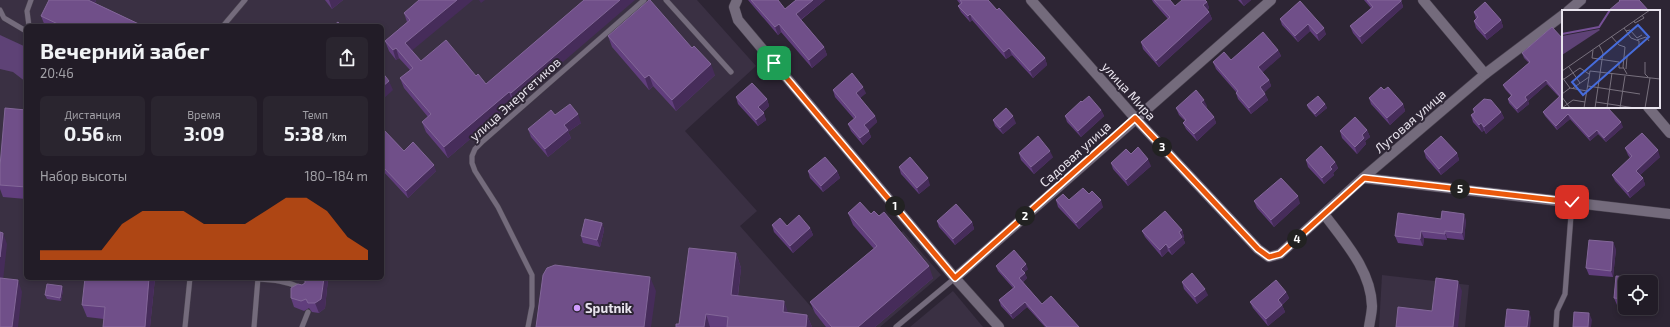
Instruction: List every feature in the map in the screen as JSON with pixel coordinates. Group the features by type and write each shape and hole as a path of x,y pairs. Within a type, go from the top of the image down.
{"street":[{"path":"737,0 734,7 738,20 955,278 999,327"},
{"name":"улица Мира","path":"1031,0 1135,118 1258,249 1269,257 1280,254"},
{"name":"Садовая улица","path":"955,278 1135,118 1271,0"},
{"path":"1423,0 1485,74"},
{"path":"1569,10 1581,0"},
{"name":"Луговая улица","path":"1280,254 1364,178 1485,74 1562,16"},
{"path":"1649,108 1670,132"},
{"path":"1364,178 1670,214"},
{"path":"1324,214 1363,270 1370,288 1372,306 1369,327"}],"lane":[{"path":"29,24 27,11 31,0"},
{"path":"225,24 245,0"},
{"name":"улица Энергетиков","path":"528,327 532,306 532,275 498,207 475,171 472,163 472,156 475,149 483,141 644,0"},
{"path":"666,0 731,72"},
{"path":"0,10 4,18 24,30"},
{"path":"1556,327 1558,311 1565,294 1572,202"},
{"name":"Садовая улица","path":"896,327 955,278"},
{"path":"185,327 190,280"},
{"path":"254,327 258,280"},
{"path":"277,280 288,283 305,291"},
{"path":"302,327 308,312"}],"shaded area":[{"path":"0,0 697,0 756,66 685,131 757,211 740,226 813,309 903,231 941,275 880,327 0,327"},
{"path":"0,35 24,46 24,80 13,72 0,69"},
{"path":"1382,275 1469,285 1465,327 1379,327"},
{"path":"953,291 983,327 910,327"}],"building":[{"path":"49,0 88,0 139,24 58,24 41,16"},
{"path":"419,0 457,0 405,43 421,61 446,40 476,76 478,74 486,84 584,0 620,0 511,93 509,92 444,147 422,122 431,114 400,78 413,68 396,48 393,50 385,41 410,20 404,13"},
{"path":"649,0 692,48 694,46 711,64 672,100 649,75 645,78 608,36"},
{"path":"751,0 778,0 785,9 796,0 813,0 796,14 824,47 809,60 779,24 775,27"},
{"path":"960,0 988,0 997,10 999,8 1045,58 1030,71 1009,48 1004,52 970,14 968,16 958,6 962,3"},
{"path":"1154,0 1170,0 1175,6 1182,0 1205,0 1207,2 1203,5 1209,12 1156,61 1141,42 1170,17"},
{"path":"1367,0 1401,1 1360,37 1350,26 1373,7"},
{"path":"1619,0 1639,0 1648,10 1609,10 1620,1"},
{"path":"1300,1 1324,28 1317,34 1308,24 1295,36 1280,19"},
{"path":"1485,2 1501,20 1485,34 1474,21 1478,17 1474,12"},
{"path":"1552,27 1562,38 1562,108 1608,108 1621,122 1604,138 1597,130 1589,137 1568,114 1556,126 1543,112 1560,96 1546,80 1525,97 1527,100 1517,109 1508,99 1512,95 1503,85 1530,62 1522,53"},
{"path":"1263,32 1278,50 1258,67 1269,80 1260,87 1265,94 1249,108 1236,93 1238,91 1213,62 1224,52 1231,60"},
{"path":"852,73 863,87 856,93 875,116 864,125 869,131 860,138 848,124 856,117 833,90"},
{"path":"384,75 389,81 384,85"},
{"path":"752,83 767,99 758,107 764,113 756,120 736,97"},
{"path":"1381,87 1384,90 1388,87 1403,104 1387,118 1369,98"},
{"path":"1196,90 1204,100 1201,102 1214,117 1194,134 1183,123 1186,120 1176,108"},
{"path":"1089,96 1101,110 1078,131 1065,116 1081,101 1082,102"},
{"path":"1318,96 1325,104 1315,114 1307,105"},
{"path":"1484,99 1491,100 1501,112 1484,127 1481,123 1479,125 1471,115 1475,112 1473,109"},
{"path":"570,104 578,114 564,125 568,130 545,149 528,129 551,110 555,115"},
{"path":"5,108 24,110 24,187 0,185 0,166"},
{"path":"1006,108 1013,116 1000,128 993,120"},
{"path":"1355,117 1367,130 1362,135 1364,138 1355,147 1340,131"},
{"path":"384,130 404,151 413,142 434,165 406,191 384,168"},
{"path":"1642,133 1658,150 1636,171 1643,178 1628,192 1612,175 1632,156 1625,148"},
{"path":"1038,136 1050,151 1031,167 1019,153"},
{"path":"1441,136 1457,153 1439,169 1424,151"},
{"path":"1321,146 1335,162 1330,167 1332,169 1322,178 1306,160"},
{"path":"1138,147 1148,159 1126,180 1111,163 1126,149 1131,154"},
{"path":"825,157 837,171 821,186 808,171"},
{"path":"910,157 928,178 917,188 899,167"},
{"path":"1281,178 1298,196 1271,220 1254,201"},
{"path":"1083,188 1089,194 1092,191 1101,200 1076,223 1056,200 1063,194 1069,200"},
{"path":"860,202 871,214 874,211 879,216 884,212 929,266 858,327 832,327 810,302 877,246 848,213"},
{"path":"956,204 972,222 953,239 937,221"},
{"path":"1165,211 1182,230 1179,232 1182,237 1169,248 1166,244 1160,250 1142,231"},
{"path":"1442,211 1464,214 1462,233 1445,231 1445,234 1421,231 1420,239 1395,236 1398,213 1441,219"},
{"path":"799,215 810,228 790,246 772,225 780,218 787,226"},
{"path":"585,219 602,223 597,240 581,236"},
{"path":"0,232 3,233 0,257"},
{"path":"1589,240 1613,242 1611,271 1586,268"},
{"path":"689,248 736,253 731,295 784,301 783,312 807,315 806,327 727,327 728,317 706,314 704,327 676,327 676,324 679,324"},
{"path":"1014,250 1026,264 1021,269 1025,273 1019,278 1042,304 1051,296 1079,327 1047,327 1025,302 1011,314 999,300 1015,287 996,266"},
{"path":"555,265 650,277 644,327 536,327 543,275 547,268"},
{"path":"1192,273 1205,289 1195,297 1182,282"},
{"path":"1616,276 1618,276 1618,298 1614,298"},
{"path":"0,278 18,280 12,327 0,327"},
{"path":"1436,278 1458,281 1453,327 1396,327 1398,307 1432,311"},
{"path":"85,280 149,280 145,327 103,327 105,307 82,305"},
{"path":"305,280 324,280 321,299 315,303 308,303 306,299 301,301 291,298 291,288 298,284 302,285 305,283"},
{"path":"1276,280 1286,292 1278,300 1282,305 1266,319 1250,302"},
{"path":"47,284 62,286 60,298 45,295"},
{"path":"1507,309 1529,311 1527,327 1505,327"},
{"path":"1574,312 1589,313 1588,327 1573,327"}],"place":[{"name":"Sputnik","path":"577,308"}],"route":[{"path":"774,63 955,278 1135,118 1258,249 1269,257 1280,254 1364,178 1572,202"}]}
